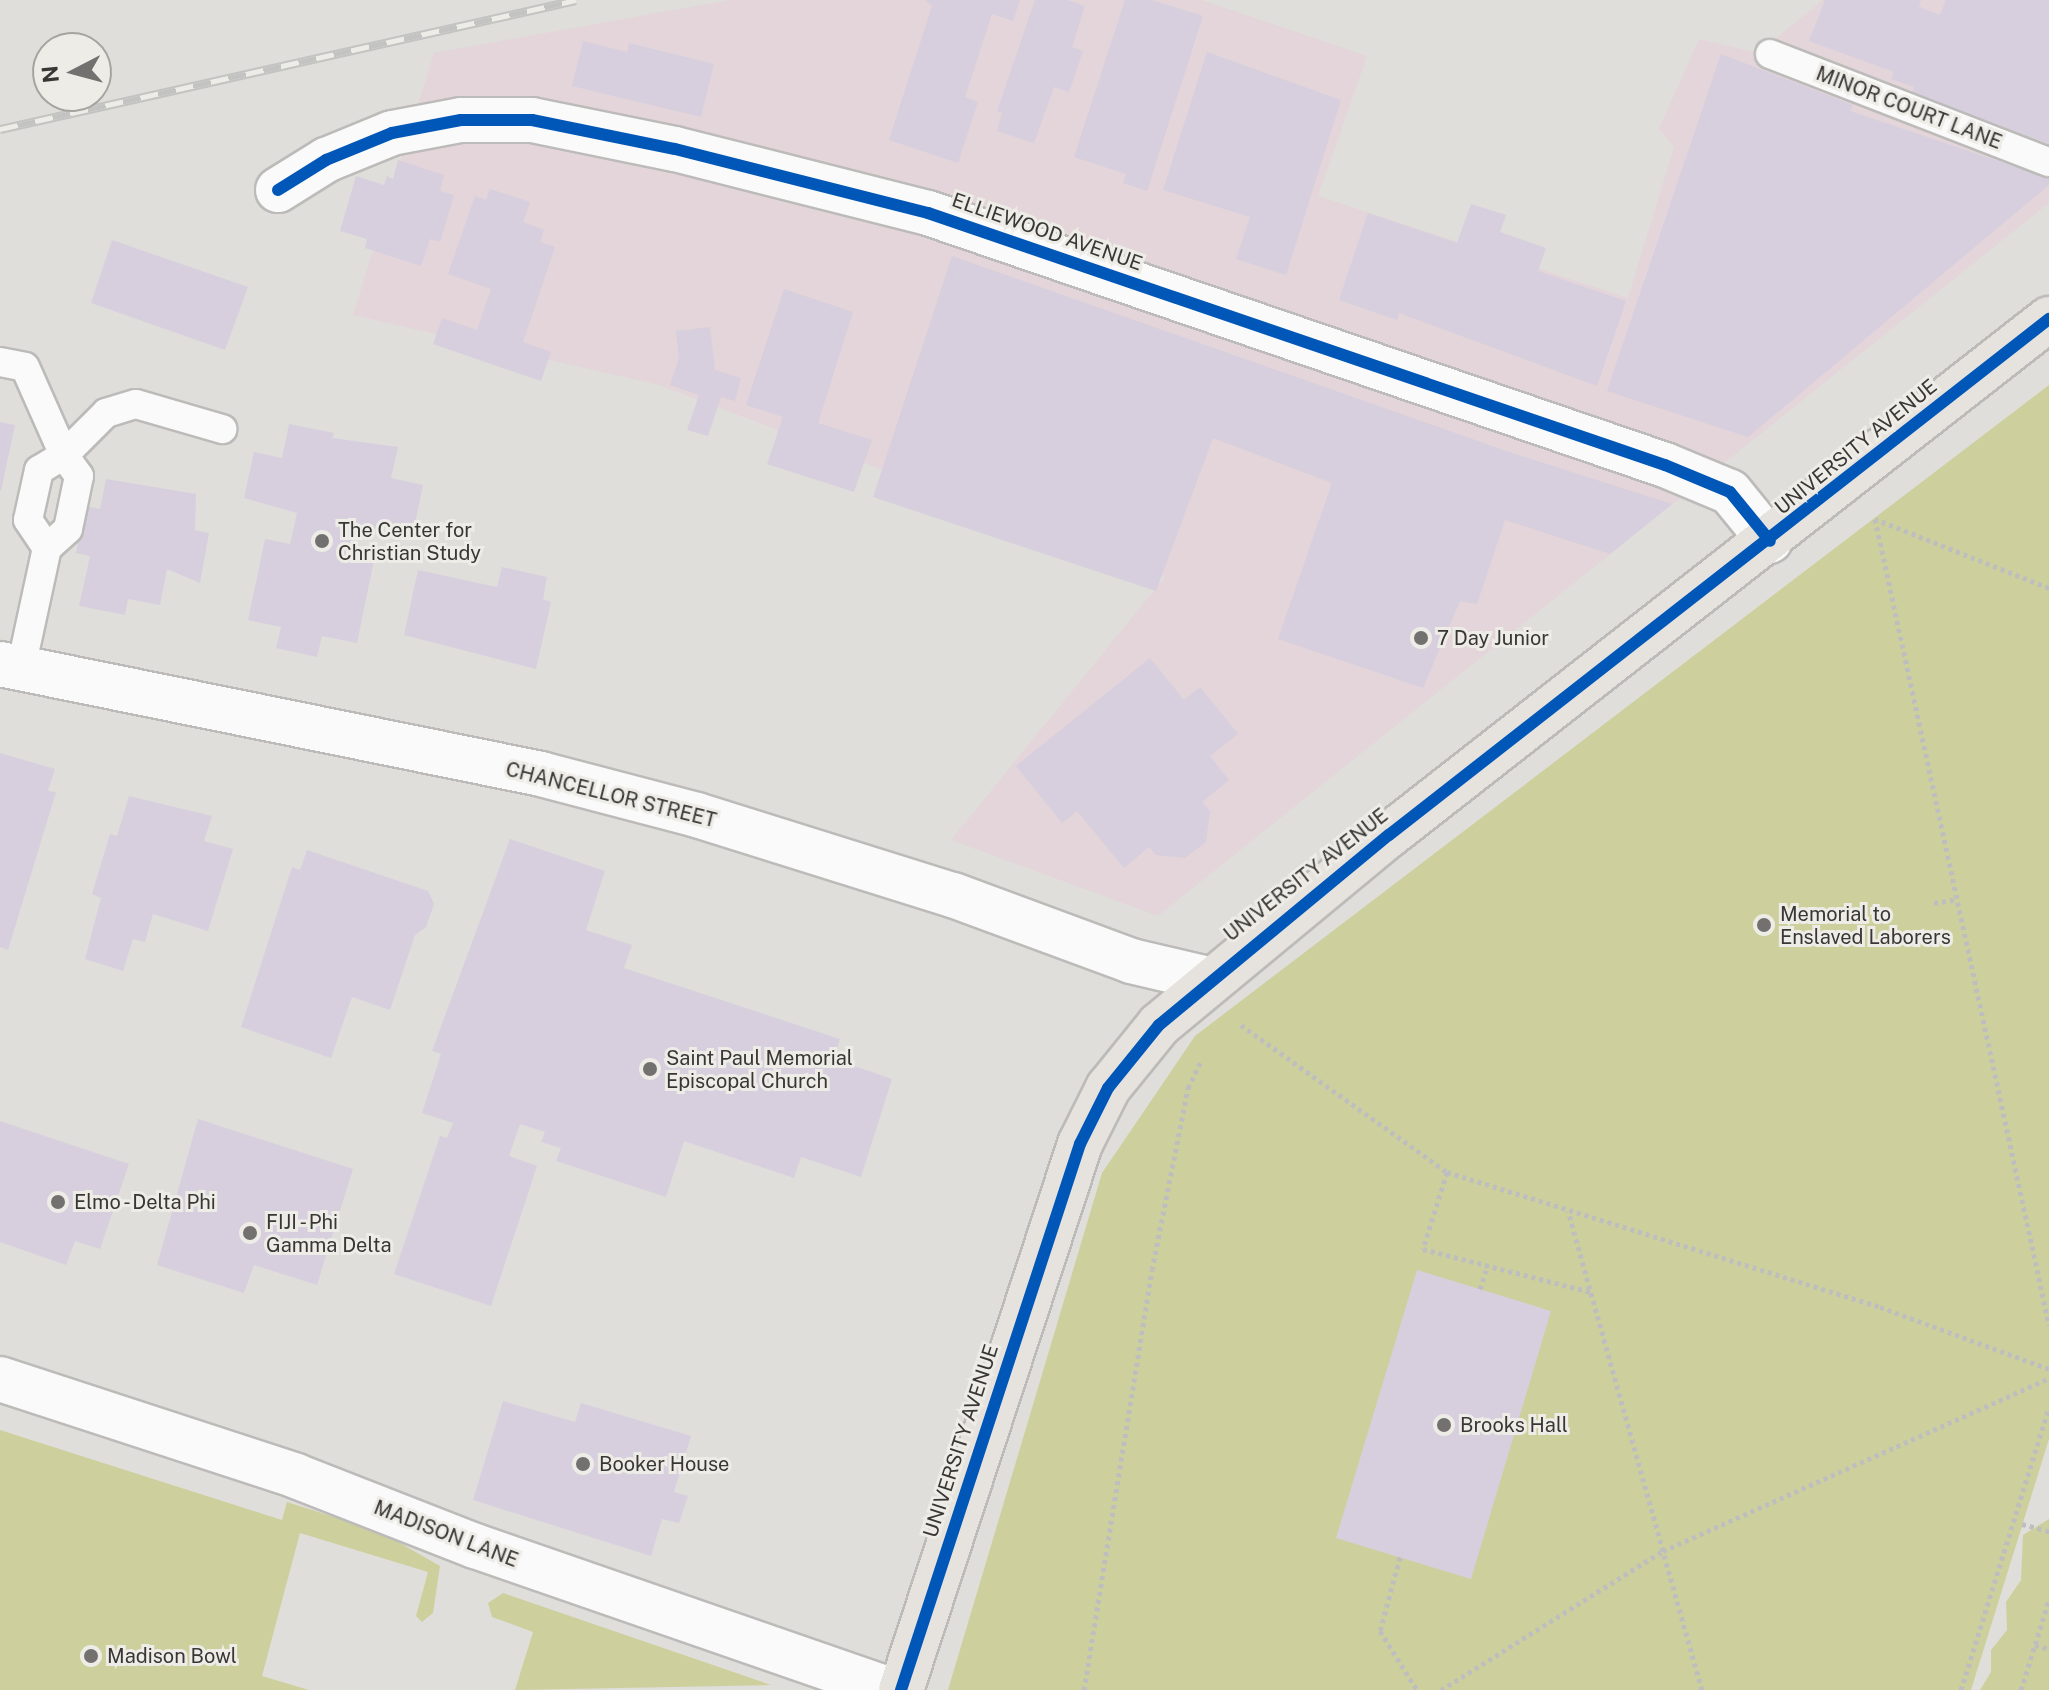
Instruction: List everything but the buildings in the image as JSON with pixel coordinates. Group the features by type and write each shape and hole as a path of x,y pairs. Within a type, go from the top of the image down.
{"main road":[{"name":"UNIVERSITY AVENUE","path":"901,1690 1080,1144 1108,1088 1159,1025 1208,979 2049,319"}],"street":[{"name":"ELLIEWOOD AVENUE","path":"278,190 326,160 392,133 461,120 532,120 675,149 928,213 1665,465 1730,492 1770,541"},
{"name":"CHANCELLOR STREET","path":"11,666 569,782 941,891 1131,961 1208,979"},
{"name":"MADISON LANE","path":"0,1379 296,1476 475,1546 892,1690"}],"lane":[{"name":"MINOR COURT LANE","path":"1770,54 2049,162"},
{"path":"0,362 25,367 64,455 79,476 68,529 47,548 11,666"},
{"path":"47,548 28,520 39,470 64,455 106,413 136,404 222,429"}],"path":[{"path":"2049,588 1875,519 2049,1325"},
{"path":"1934,903 1956,899"},
{"path":"1236,1021 1447,1172 1880,1307 2049,1369"},
{"path":"1084,1690 1152,1270 1188,1088 1206,1050"},
{"path":"1447,1172 1423,1249 1592,1292"},
{"path":"1567,1211 1702,1690"},
{"path":"1480,1289 1488,1265"},
{"path":"1441,1690 1663,1551 2049,1378"},
{"path":"1961,1690 2049,1407"},
{"path":"2022,1524 2049,1531"},
{"path":"1400,1557 1380,1631 1417,1690"},
{"path":"2021,1690 2049,1600"},
{"path":"2035,1645 2049,1649"}],"shaded area":[{"path":"729,0 1202,0 1367,56 1318,196 1628,298 1674,147 1659,129 1699,39 1758,53 1823,0 2049,0 2049,203 1158,916 951,840 1165,577 659,385 353,315 434,53"}],"green space":[{"path":"2049,385 2049,1439 1971,1690 948,1690 1102,1173 1195,1036"},
{"path":"0,1430 282,1520 287,1502 381,1532 440,1566 433,1613 422,1622 416,1616 428,1572 300,1533 262,1676 309,1690 0,1690"},
{"path":"2049,1519 2049,1690 1980,1690 1991,1672 1991,1650 2007,1630 2006,1602 2021,1580 2023,1535"},
{"path":"503,1593 771,1685 515,1690 533,1632 492,1617 488,1603"}],"railway":[{"path":"0,129 576,0"}],"cycle path":[{"path":"278,190 326,160 392,133 461,120 532,120 675,149 928,213 1665,465 1730,492 1770,541"},
{"path":"901,1690 1080,1144 1108,1088 1159,1025 1389,835 2049,319"}],"place":[{"name":"The Center for Christian Study","path":"322,541"},
{"name":"7 Day Junior","path":"1421,638"},
{"name":"Memorial to Enslaved Laborers","path":"1764,925"},
{"name":"Saint Paul Memorial Episcopal Church","path":"650,1069"},
{"name":"Elmo - Delta Phi","path":"58,1202"},
{"name":"FIJI - Phi Gamma Delta","path":"250,1233"},
{"name":"Brooks Hall","path":"1444,1425"},
{"name":"Booker House","path":"583,1464"},
{"name":"Madison Bowl","path":"91,1656"}]}
